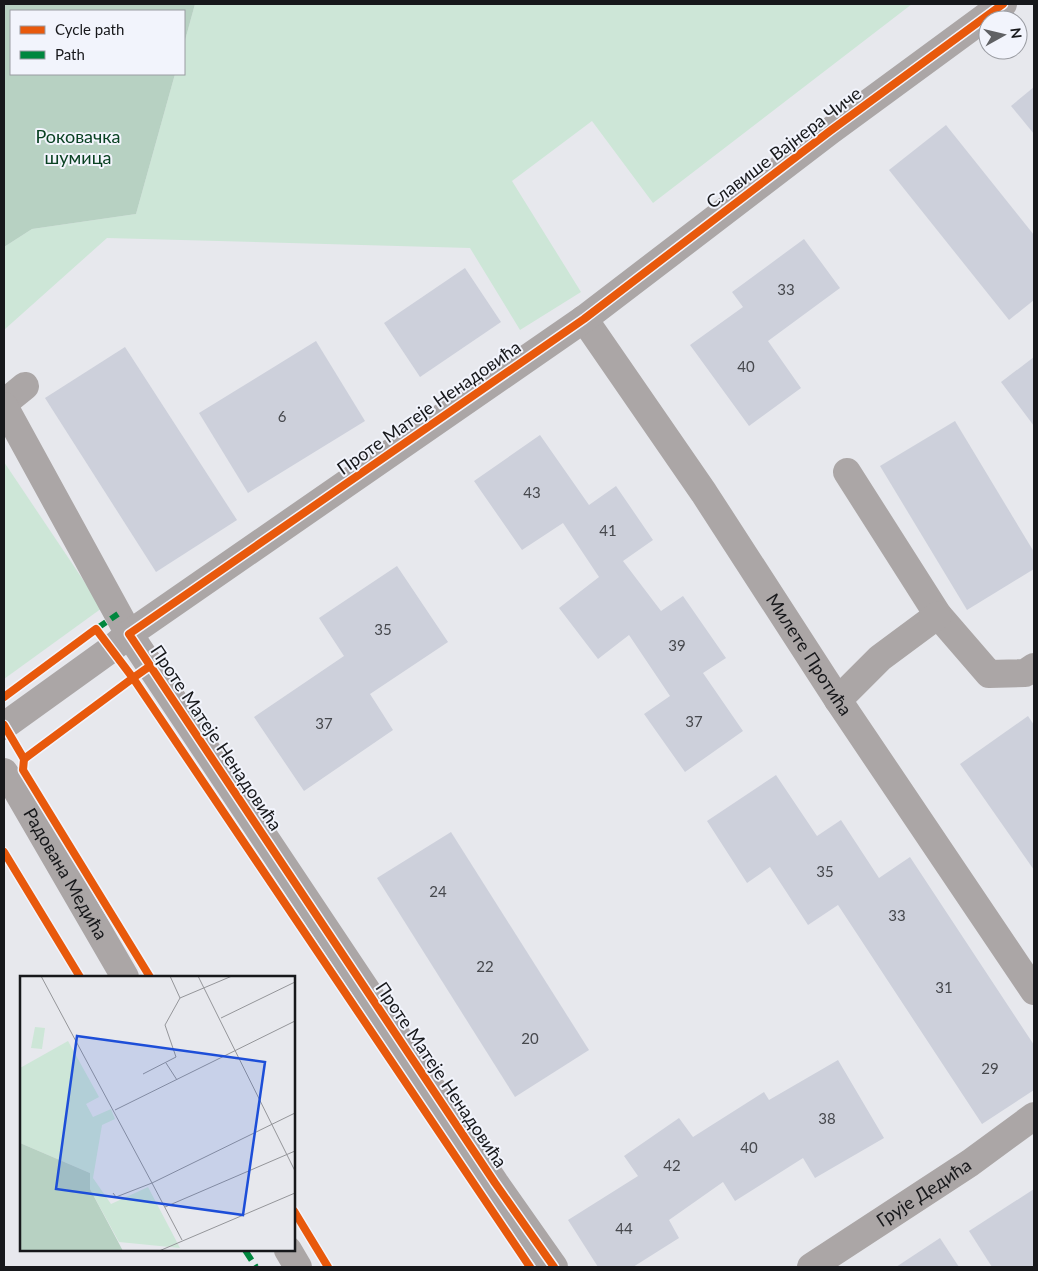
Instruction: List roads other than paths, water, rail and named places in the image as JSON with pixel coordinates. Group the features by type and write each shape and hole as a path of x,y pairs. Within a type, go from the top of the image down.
{"street":[{"name":"Славише Вајнера Чиче","path":"584,319 830,131 1003,4"},
{"name":"Проте Матеје Ненадовића","path":"129,634 584,319"},
{"name":"Милете Протића","path":"584,319 704,493 838,700 1034,991"},
{"name":"Проте Матеје Ненадовића","path":"25,386 4,404 129,634 554,1267"},
{"path":"847,472 938,615 989,674 1025,672 1034,667"},
{"path":"838,700 880,658 938,615"},
{"path":"4,726 129,634"},
{"name":"Радована Медића","path":"4,772 16,789 124,976"},
{"name":"Грује Дедића","path":"811,1267 970,1163 1034,1116"},
{"path":"289,1251 298,1267"}],"park label":[{"name":"Роковачка шумица","path":"78,147"}]}
